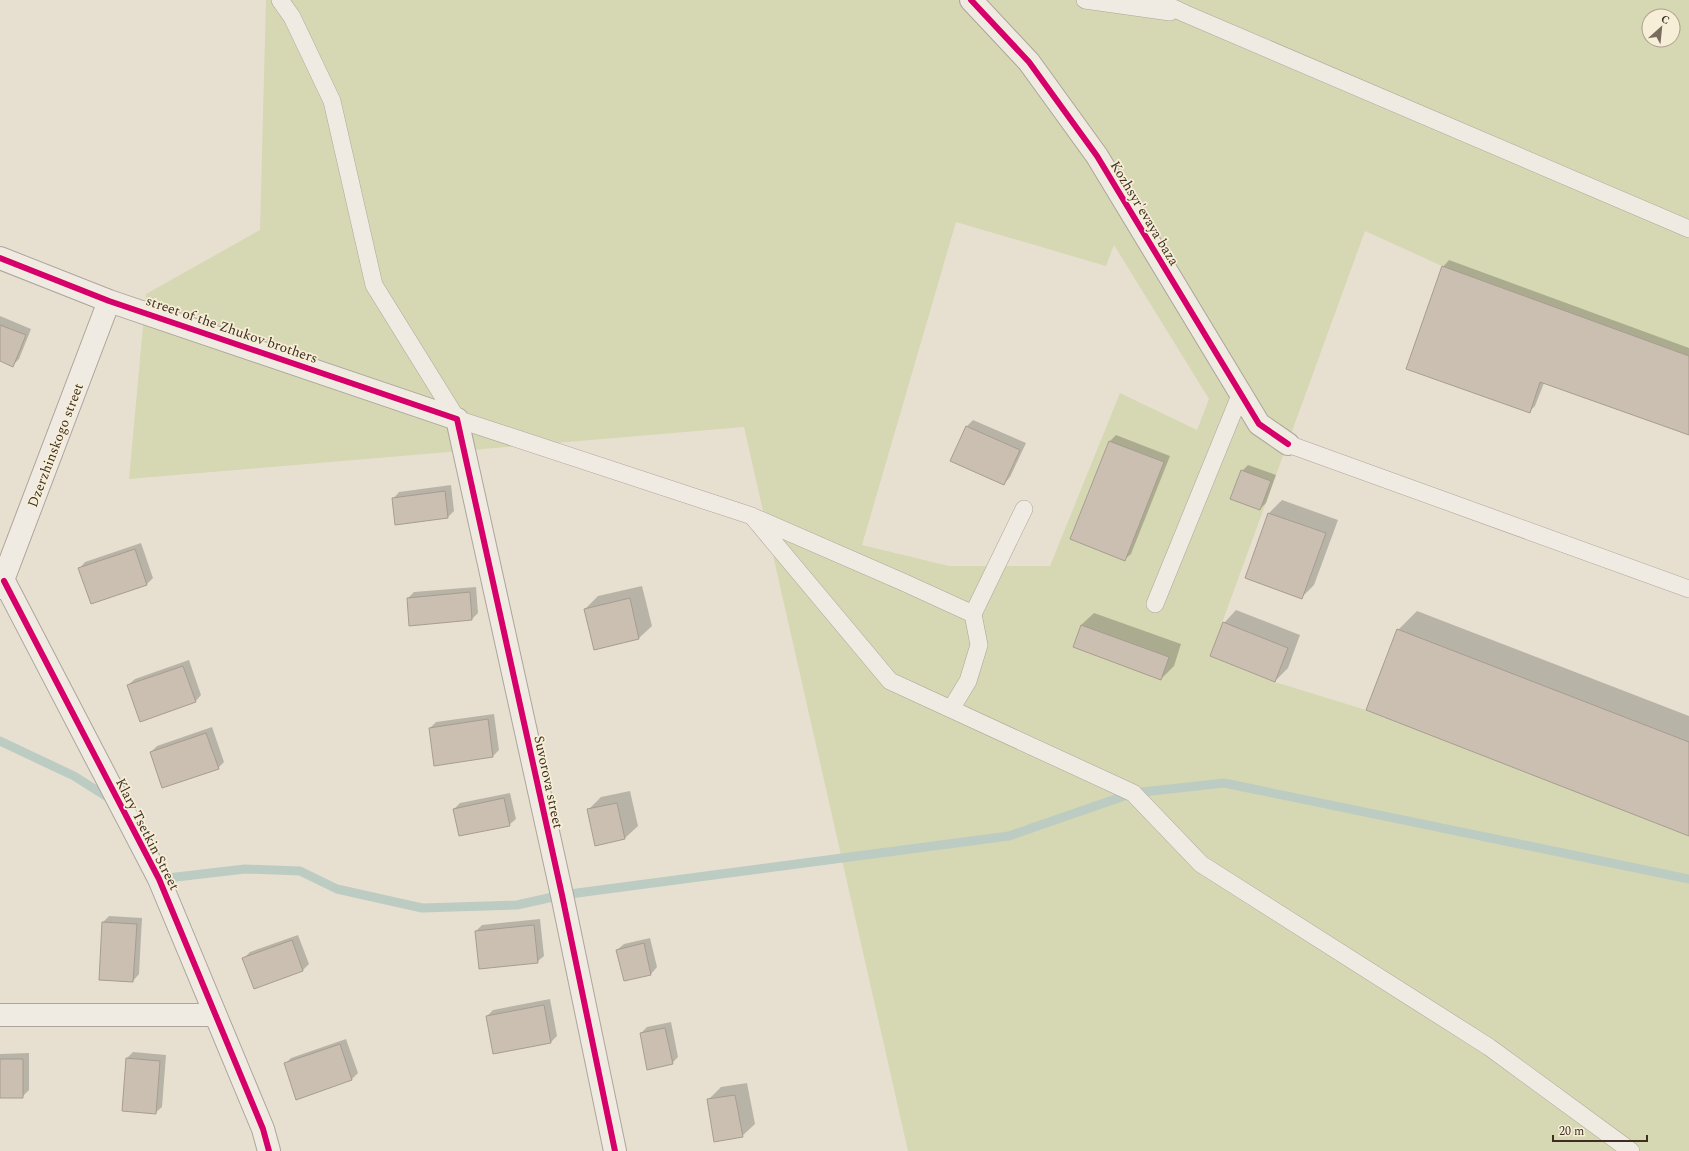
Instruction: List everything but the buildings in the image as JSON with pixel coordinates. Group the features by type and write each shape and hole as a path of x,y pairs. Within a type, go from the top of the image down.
{"street":[{"name":"Kozhsyr'evaya baza","path":"971,0 1029,62 1097,156 1259,424 1288,444"},
{"name":"street of the Zhukov brothers","path":"0,258 109,301 457,419"},
{"name":"Dzerzhinskogo street","path":"2,584 109,301"},
{"name":"Suvorova street","path":"457,419 563,903 615,1151"},
{"name":"Klary Tsetkin Street","path":"2,584 159,879 262,1129 269,1151"},
{"path":"0,1015 214,1015"}],"lane":[{"path":"280,0 292,17 332,101 374,285 457,419 752,516 973,614"},
{"path":"1085,0 1186,14"},
{"path":"1156,0 1689,229"},
{"path":"1155,604 1241,393"},
{"path":"1288,444 1689,589"},
{"path":"951,709 968,681 979,645 973,614 1024,509"},
{"path":"752,516 890,681 1133,793 1201,864 1490,1047 1631,1151"}],"green space":[{"path":"266,0 1689,0 1689,356 1442,266 1365,231 1210,656 1275,682 1366,710 1689,836 1689,1151 908,1151 744,427 129,479 146,294 260,230","holes":["956,222 1106,266 1114,245 1209,399 1197,430 1120,393 1050,566 949,566 862,545"]}],"waterway":[{"path":"0,741 74,776 112,800"},
{"path":"159,879 245,869 300,871 337,889 422,908 517,905 562,895 1009,836 1133,793 1224,783 1689,879"}],"cycle path":[{"path":"971,0 1029,62 1097,156 1259,424 1288,444"},
{"path":"0,258 109,301 457,419 562,895 615,1151"},
{"path":"4,581 159,879 263,1129 269,1151"}]}
